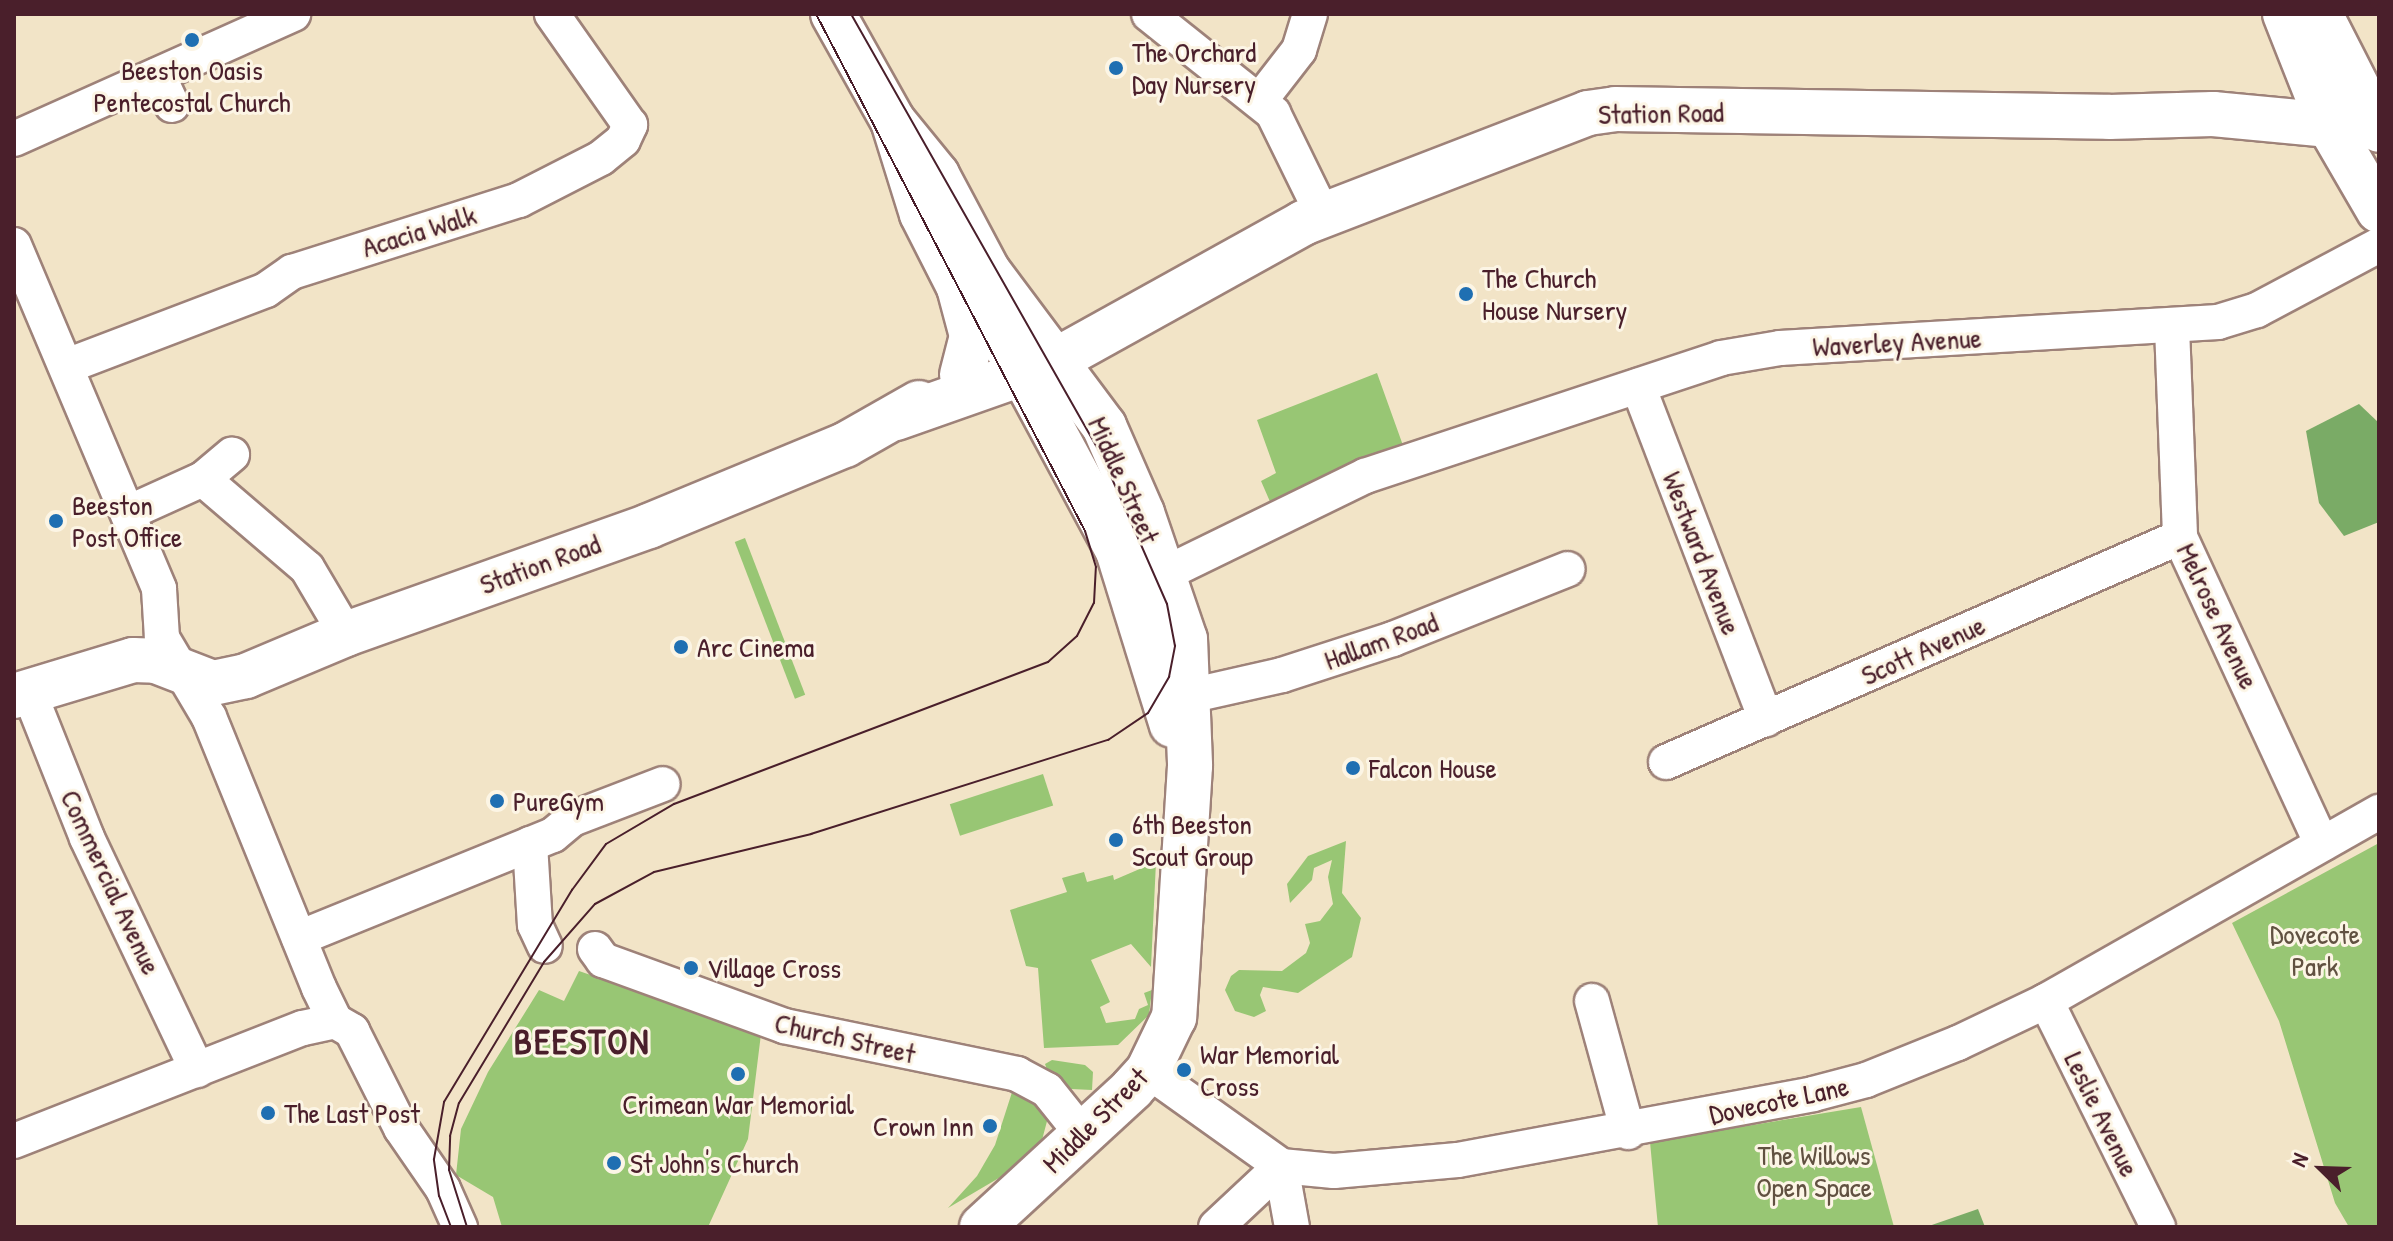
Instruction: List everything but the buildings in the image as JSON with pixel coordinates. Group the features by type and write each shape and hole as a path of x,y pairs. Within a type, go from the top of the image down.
{"main road":[{"name":"Middle Street","path":"833,14 893,121 937,175 1032,358 1118,551 1180,708 1188,801 1177,1005 1148,1071 982,1227"},
{"path":"2285,14 2322,109 2379,211"},
{"path":"2320,14 2374,107"},
{"name":"Station Road","path":"21,694 133,660 178,670 213,683 229,681 346,634 649,526 845,445 896,418 1150,306 1323,215 1563,121 1615,109 2109,117 2374,107"},
{"name":"Middle Street","path":"893,121 922,214 959,287 972,336 962,375"},
{"name":"Middle Street","path":"959,287 1104,426 1164,574 1185,639 1183,706 1180,708"},
{"name":"Station Road","path":"896,418 962,375 1032,358"}],"street":[{"path":"14,139 46,126 165,90 293,14"},
{"name":"Acacia Walk","path":"67,366 266,290 292,272 533,195 612,150 630,125 552,14"},
{"path":"1149,14 1261,99 1282,128 1323,215"},
{"path":"1261,99 1299,50 1305,16"},
{"path":"14,245 22,289 67,366 130,512 159,589 162,638 178,670 209,717 299,938 319,1024"},
{"name":"Waverley Avenue","path":"1164,574 1365,476 1751,351 2172,327 2238,318 2379,245"},
{"name":"Melrose Avenue","path":"2172,327 2180,537 2322,844"},
{"name":"Westward Avenue","path":"1638,386 1766,719"},
{"path":"130,512 203,479 232,455"},
{"path":"203,479 307,568 346,634"},
{"name":"Scott Avenue","path":"1666,762 2180,537"},
{"name":"Hallam Road","path":"1180,708 1393,639 1568,569"},
{"name":"Commercial Avenue","path":"21,694 197,1070"},
{"path":"299,938 530,844 572,819 663,784"},
{"name":"Dovecote Lane","path":"1281,1166 1388,1170 1628,1132 1866,1080 2046,1001 2379,812"},
{"path":"530,844 535,925 545,946"},
{"name":"Church Street","path":"595,949 603,960 772,1022 1017,1074 1047,1090 1083,1135"},
{"path":"1592,1001 1628,1132"},
{"name":"Leslie Avenue","path":"2046,1001 2158,1227"},
{"path":"14,1141 319,1024 352,1031 401,1128 443,1189 460,1227"},
{"path":"1148,1071 1281,1166 1292,1227"},
{"path":"1216,1227 1281,1166"}],"green space":[{"path":"1377,373 1405,451 1275,513 1261,481 1276,473 1257,420"},
{"path":"2359,404 2379,423 2379,522 2344,536 2319,503 2306,431"},
{"path":"745,538 805,695 795,699 735,542"},
{"path":"1043,774 1053,805 960,836 950,804"},
{"path":"1346,841 1342,893 1361,918 1352,957 1298,993 1263,987 1260,995 1266,1011 1254,1017 1235,1011 1225,990 1231,976 1239,970 1282,971 1306,953 1310,943 1305,924 1320,921 1333,904 1328,877 1332,860 1314,868 1312,880 1290,903 1287,884 1308,856"},
{"name":"Dovecote Park","path":"2379,843 2379,1227 2349,1227 2335,1203 2279,1021 2232,923"},
{"path":"1156,862 1151,967 1131,944 1091,960 1110,1002 1100,1007 1106,1023 1135,1019 1139,1009 1148,1005 1144,993 1152,990 1149,1015 1118,1045 1044,1048 1038,968 1026,966 1010,910 1067,892 1062,878 1084,872 1087,882 1113,875 1114,880"},
{"path":"579,971 761,1034 748,1139 708,1227 502,1227 493,1197 456,1175 461,1129 488,1072 539,990 564,1001"},
{"path":"1052,1060 1085,1065 1093,1072 1092,1090 1071,1089 1049,1075 1045,1064"},
{"path":"1015,1083 1050,1110 1042,1140 1004,1175 948,1208 977,1176 995,1145"},
{"name":"The Willows Open Space","path":"1861,1107 1894,1227 1658,1227 1650,1142"},
{"path":"1978,1209 1985,1227 1926,1227"}],"tram line":[{"path":"451,1227 439,1196 434,1159 444,1102 572,890 606,844 674,804 1048,662 1077,636 1094,603 1096,567 1085,531 816,14"},
{"path":"467,1227 449,1170 450,1136 459,1103 544,962 595,904 654,872 811,834 1108,740 1148,713 1169,677 1175,646 1167,604 1103,458 851,14"}],"place":[{"name":"Beeston Oasis Pentecostal Church","path":"192,40"},
{"name":"The Orchard Day Nursery","path":"1116,68"},
{"name":"The Church House Nursery","path":"1466,294"},
{"name":"Beeston Post Office","path":"56,521"},
{"name":"Arc Cinema","path":"681,647"},
{"name":"Falcon House","path":"1353,768"},
{"name":"PureGym","path":"497,801"},
{"name":"6th Beeston Scout Group","path":"1116,840"},
{"name":"Village Cross","path":"691,968"},
{"name":"War Memorial Cross","path":"1184,1070"},
{"name":"Crimean War Memorial","path":"738,1074"},
{"name":"The Last Post","path":"268,1113"},
{"name":"Crown Inn","path":"990,1126"},
{"name":"St John's Church","path":"614,1163"}],"district":[{"name":"BEESTON","path":"582,1041"}]}
